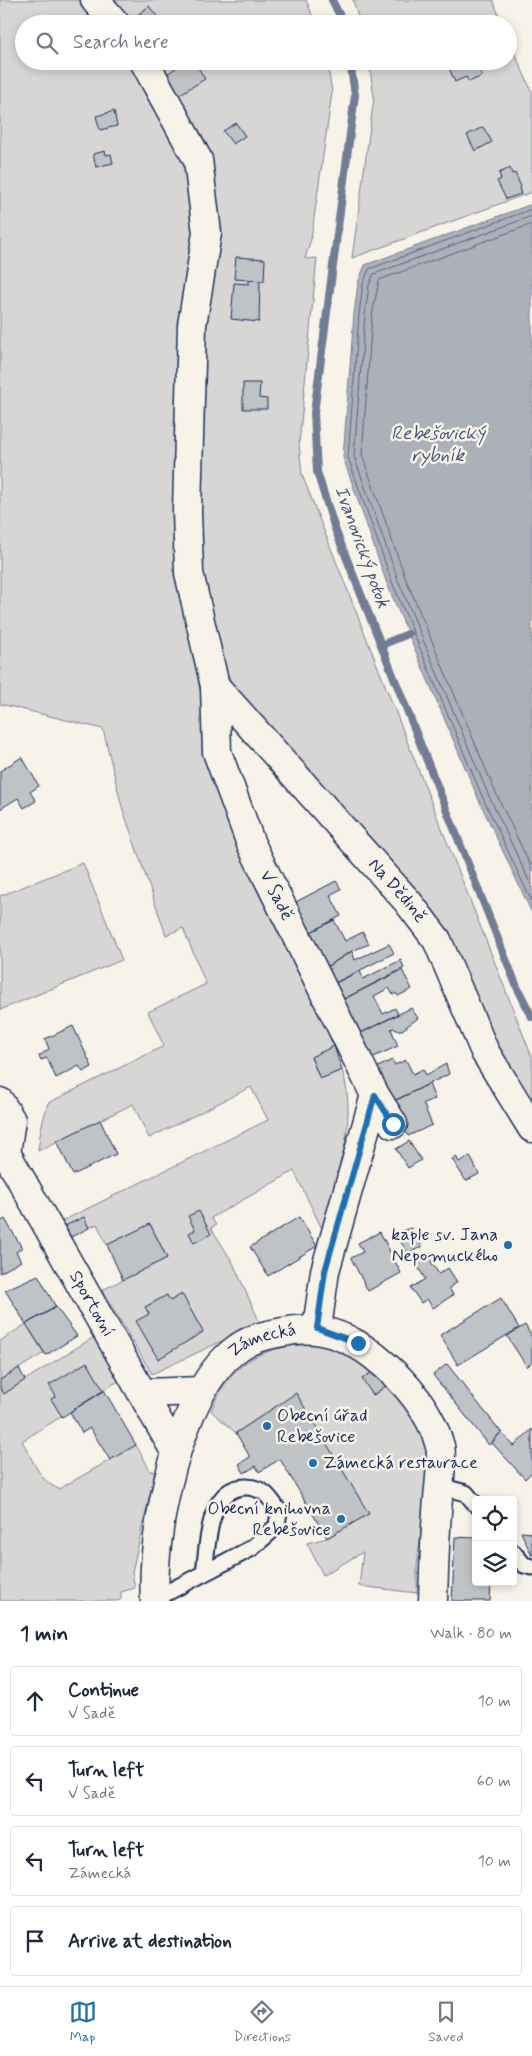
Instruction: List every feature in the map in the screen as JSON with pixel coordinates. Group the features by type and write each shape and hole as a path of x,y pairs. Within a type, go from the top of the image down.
{"street":[{"path":"95,0 108,15"},
{"name":"V Sadě","path":"149,70 198,160 207,233 192,324 187,442 188,573 215,686 217,752 251,844 375,1095 393,1124"},
{"name":"Na Dědině","path":"215,686 408,902 437,940 485,1052 532,1128"},
{"path":"317,1328 325,1271 375,1095"},
{"name":"Sportovní","path":"0,1102 11,1120 3,1152 144,1393 176,1453"},
{"name":"Zámecká","path":"155,1600 155,1556 176,1453 201,1391 216,1370 234,1351 259,1337 289,1330 317,1328 358,1343 400,1376 424,1409 440,1447 433,1601"},
{"path":"144,1393 201,1391"}],"lane":[{"path":"439,1486 466,1493 472,1500"},
{"name":"Zámecká","path":"155,1600 252,1548 277,1526 279,1512 267,1493 255,1488 239,1487 224,1496 214,1512 204,1573"},
{"path":"517,1557 524,1565 532,1567"}],"shaded area":[{"path":"0,0 85,0 98,15 15,15 15,70 136,70 186,154 193,225 186,279 180,561 198,680 222,794 286,946 334,1046 311,1058 320,1079 342,1070 347,1089 347,1131 344,1152 325,1235 294,1171 211,1218 216,1225 211,1228 232,1261 260,1323 152,1374 102,1290 167,1258 150,1224 107,1245 97,1224 89,1228 84,1217 65,1226 62,1221 268,1120 251,1087 149,1138 133,1104 38,1151 41,1128 48,1103 164,1046 148,1012 206,984 183,928 166,935 122,807 103,729 0,704"},
{"path":"109,0 306,0 312,15 122,15"},
{"path":"353,0 493,0 499,15 357,15"},
{"path":"517,58 532,92 532,192 352,258 374,98 370,70 517,70"},
{"path":"163,70 328,70 332,93 311,239 305,259 317,258 299,444 302,475 532,1057 532,1109 525,1099 438,929 278,734 236,698 210,620 200,559 191,457 212,248 215,175 206,142 198,128 192,133"},
{"path":"83,863 122,960 0,1010 0,896"},
{"path":"26,1324 44,1353 0,1380 0,1341"},
{"path":"94,1337 120,1380 22,1441 41,1475 52,1486 59,1489 136,1445 151,1472 154,1471 154,1477 132,1572 135,1588 121,1592 121,1599 118,1601 0,1601 0,1388 4,1393"},
{"path":"322,1343 379,1367 363,1379 374,1395 390,1383 421,1430 429,1464 417,1566 417,1593 359,1586 363,1552 323,1575 307,1543 327,1538 296,1394 236,1433 211,1411 220,1392 230,1378 241,1366 254,1358 269,1351 285,1347"}],"water":[{"name":"Rebešovický rybník","path":"532,204 532,913 478,798 387,584 343,457 354,314 358,283 365,265"}],"building":[{"path":"149,6 156,15 137,15"},
{"path":"173,70 200,70 205,79 177,96 164,76"},
{"path":"450,70 480,70 482,76 469,82 466,77 455,82"},
{"path":"114,111 117,126 100,130 96,116"},
{"path":"236,123 245,136 233,144 223,131"},
{"path":"483,127 492,142 475,151 467,135"},
{"path":"105,151 106,155 111,154 113,163 96,167 93,154"},
{"path":"510,168 512,174 515,173 521,187 519,188 521,194 506,199 497,181 501,179 499,173"},
{"path":"236,257 265,259 264,281 234,279"},
{"path":"249,280 260,281 259,322 231,319 234,283 249,284"},
{"path":"243,383 260,383 259,398 267,399 267,409 243,409"},
{"path":"22,757 39,786 30,792 36,801 24,808 18,798 0,809 0,771"},
{"path":"336,881 341,889 330,895 341,916 305,935 290,905"},
{"path":"334,920 345,941 363,932 369,944 352,951 323,969 305,935"},
{"path":"389,944 394,953 331,985 323,969 352,951 355,960"},
{"path":"401,960 404,968 340,1001 331,985 360,971 363,979"},
{"path":"402,970 412,989 398,996 396,993 393,995 389,988 374,996 383,1014 395,1008 398,1014 357,1035 340,1001"},
{"path":"411,1008 418,1018 402,1030 391,1029 398,1046 369,1059 357,1035"},
{"path":"73,1026 92,1067 83,1072 79,1066 56,1078 47,1058 41,1060 39,1056 49,1049 45,1039"},
{"path":"334,1046 342,1070 320,1079 311,1057"},
{"path":"392,1060 395,1065 406,1060 413,1074 423,1069 426,1075 446,1064 449,1074 392,1102 374,1069"},
{"path":"429,1084 435,1099 423,1103 432,1125 408,1136 392,1102"},
{"path":"100,1120 116,1154 73,1175 57,1141"},
{"path":"409,1141 421,1160 408,1168 396,1149"},
{"path":"456,1156 459,1162 470,1156 479,1174 466,1181 452,1159"},
{"path":"199,1211 211,1234 194,1243 189,1233 195,1230 188,1216"},
{"path":"84,1217 89,1228 71,1237 65,1226"},
{"path":"299,1217 317,1246 268,1276 250,1247"},
{"path":"5,1219 22,1248 16,1252 21,1261 0,1273 0,1222"},
{"path":"150,1224 167,1258 123,1280 107,1245"},
{"path":"411,1228 422,1247 408,1253 395,1233"},
{"path":"380,1232 401,1273 368,1291 351,1258 363,1252 358,1243"},
{"path":"432,1252 436,1259 431,1262 439,1274 448,1268 457,1282 449,1288 453,1295 433,1308 427,1299 421,1303 411,1288 425,1279 415,1262"},
{"path":"38,1275 56,1307 26,1324 5,1290"},
{"path":"182,1294 203,1332 158,1359 136,1321 149,1314 145,1307 167,1295 170,1301"},
{"path":"501,1298 519,1328 458,1365 440,1335"},
{"path":"56,1307 77,1336 46,1355 26,1324"},
{"path":"525,1325 532,1337 532,1362 527,1367 507,1336"},
{"path":"87,1362 104,1391 62,1417 51,1399 56,1396 49,1385"},
{"path":"447,1364 501,1432 489,1445 433,1375"},
{"path":"379,1367 390,1383 373,1395 362,1379"},
{"path":"19,1368 25,1380 4,1394 0,1388 0,1380"},
{"path":"104,1390 136,1445 110,1460 90,1428 82,1433 70,1412"},
{"path":"296,1393 369,1514 327,1538 280,1459 259,1472 256,1466 244,1473 239,1464 250,1457 236,1433"},
{"path":"532,1429 532,1472 525,1479 492,1443 501,1432 514,1446"},
{"path":"521,1532 532,1533 532,1556"},
{"path":"455,1537 472,1538 472,1586 491,1586 490,1601 452,1601"}],"waterway":[{"name":"Ivanovický potok","path":"332,0 340,15"},
{"name":"Ivanovický potok","path":"351,70 355,95 314,413 317,472 335,529 517,987 532,1017"},
{"path":"381,645 408,634"}],"place":[{"name":"kaple sv. Jana Nepomuckého","path":"508,1245"},
{"name":"Obecní úřad Rebešovice","path":"267,1426"},
{"name":"Zámecká restaurace","path":"313,1463"},
{"name":"Obecní knihovna Rebešovice","path":"341,1519"}],"route":[{"path":"358,1343 317,1328 325,1271 375,1095 393,1124"}]}
